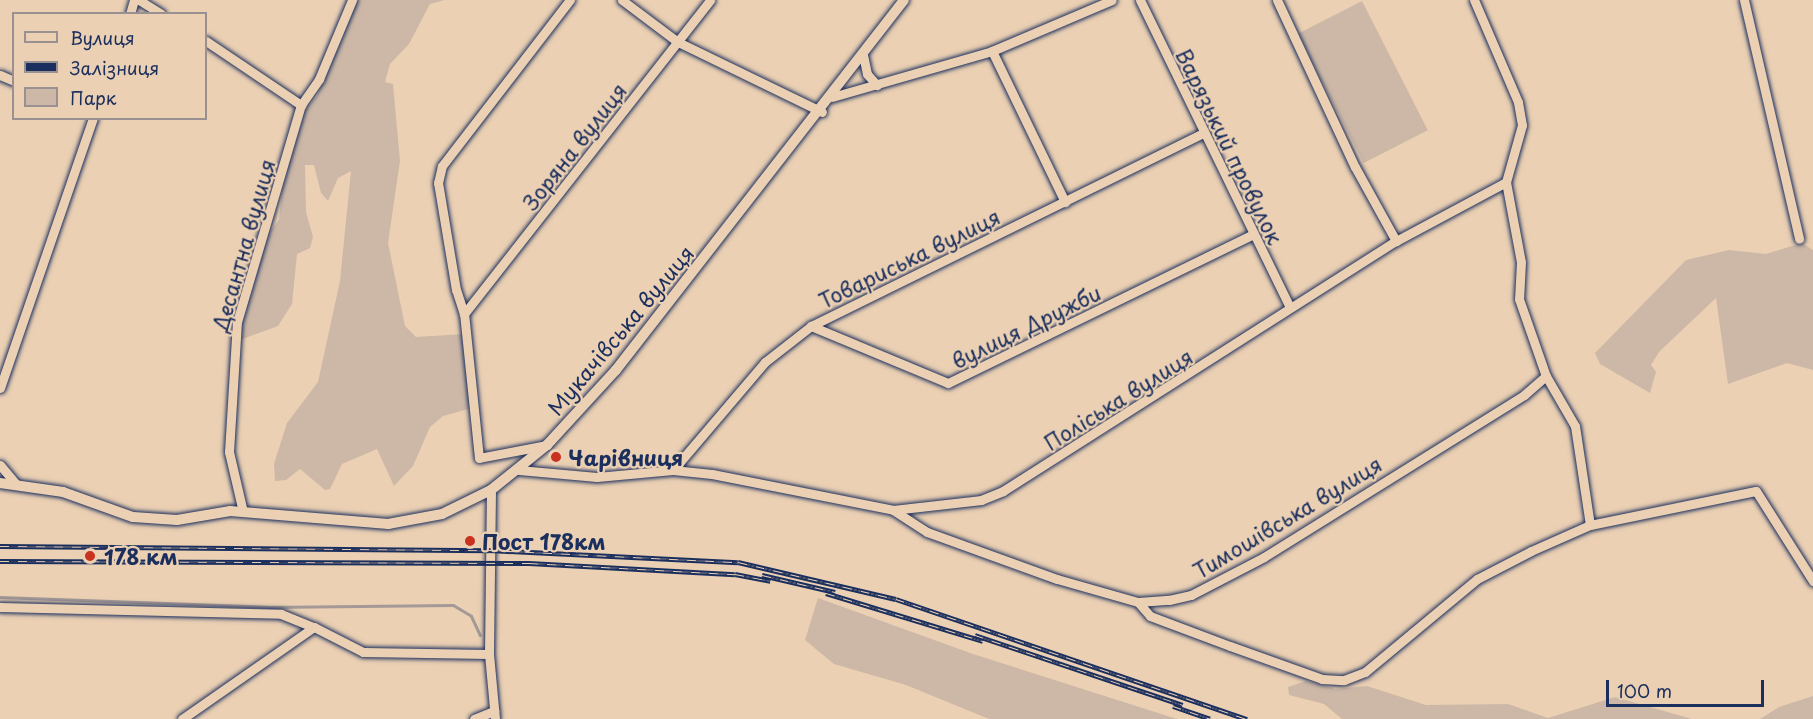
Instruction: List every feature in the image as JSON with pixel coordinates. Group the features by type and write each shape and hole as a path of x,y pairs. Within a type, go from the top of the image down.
{"street":[{"path":"139,0 158,12"},
{"name":"Десантна вулиця","path":"243,512 230,471 233,347 301,105 315,86 352,0"},
{"path":"547,445 478,458 464,314 450,261 439,171 570,0"},
{"path":"622,0 678,42 822,112"},
{"name":"Зоряна вулиця","path":"464,314 710,0"},
{"name":"Мукачівська вулиця","path":"0,483 63,492 133,518 177,520 243,512 341,522 418,521 491,490 519,470 547,445 683,289 822,112 904,0"},
{"path":"832,97 992,51 1112,0"},
{"name":"Варязький провулок","path":"1140,0 1202,134 1290,307"},
{"path":"1277,0 1355,167 1396,241"},
{"path":"1474,0 1518,102 1522,125 1506,182 1521,262 1519,298 1546,376 1575,426 1590,525"},
{"path":"1744,0 1799,239"},
{"path":"207,42 301,105"},
{"path":"992,51 1065,202"},
{"path":"863,55 867,74 877,85"},
{"path":"0,382 92,120"},
{"name":"Товариська вулиця","path":"674,470 765,362 811,326 1202,134"},
{"name":"Поліська вулиця","path":"519,470 597,477 674,470 893,510 963,503 1003,491 1396,241 1506,182"},
{"name":"вулиця Дружби","path":"811,326 948,382 1252,235"},
{"name":"Тимошівська вулиця","path":"893,510 927,532 990,557 1138,602 1191,595 1264,557 1524,395 1546,376"},
{"path":"0,465 16,484"},
{"path":"474,719 495,715 489,654 491,490"},
{"path":"1138,602 1150,616 1210,639 1322,679 1344,680 1365,672 1477,579 1590,525 1756,491 1813,581"},
{"path":"0,607 281,614 314,627 363,652 489,654"},
{"path":"182,719 314,627"}],"green space":[{"path":"355,0 445,0 430,4 409,44 390,64 385,82 393,84 400,161 388,243 405,326 416,337 464,334 472,408 443,416 430,427 413,466 394,486 377,449 342,464 330,489 325,490 300,469 286,480 275,481 274,464 287,423 318,382 340,281 351,171 338,178 328,201 321,193 314,165 305,165 306,212 313,237 310,248 297,254 292,304 278,326 237,341 268,234 279,220 283,180 304,111 317,96"},
{"path":"1362,1 1428,130 1364,163 1298,34"},
{"path":"1802,243 1813,250 1813,370 1787,363 1728,384 1716,298 1659,352 1651,365 1656,372 1650,393 1600,364 1595,353 1686,260 1729,250 1766,254"},
{"path":"818,598 973,654 1177,719 989,719 906,685 834,664 805,640"},
{"path":"1306,681 1336,689 1367,686 1426,705 1508,704 1548,718 1615,697 1692,719 1342,719 1324,704 1289,695 1288,687"},
{"path":"1813,696 1813,719 1760,719 1779,707"}],"waterway":[{"path":"0,597 267,607 453,605 471,616 480,635"}],"railway":[{"path":"0,546 489,550 738,562 896,599 1247,719"},
{"path":"0,561 529,563 735,574 770,581"},
{"path":"762,575 835,592"},
{"path":"826,593 983,641"},
{"path":"975,635 1183,705"},
{"path":"1173,706 1210,719"}],"place":[{"name":"Чарівниця","path":"556,457"},
{"name":"Пост 178км","path":"470,541"},
{"name":"178 км","path":"90,556"}]}
